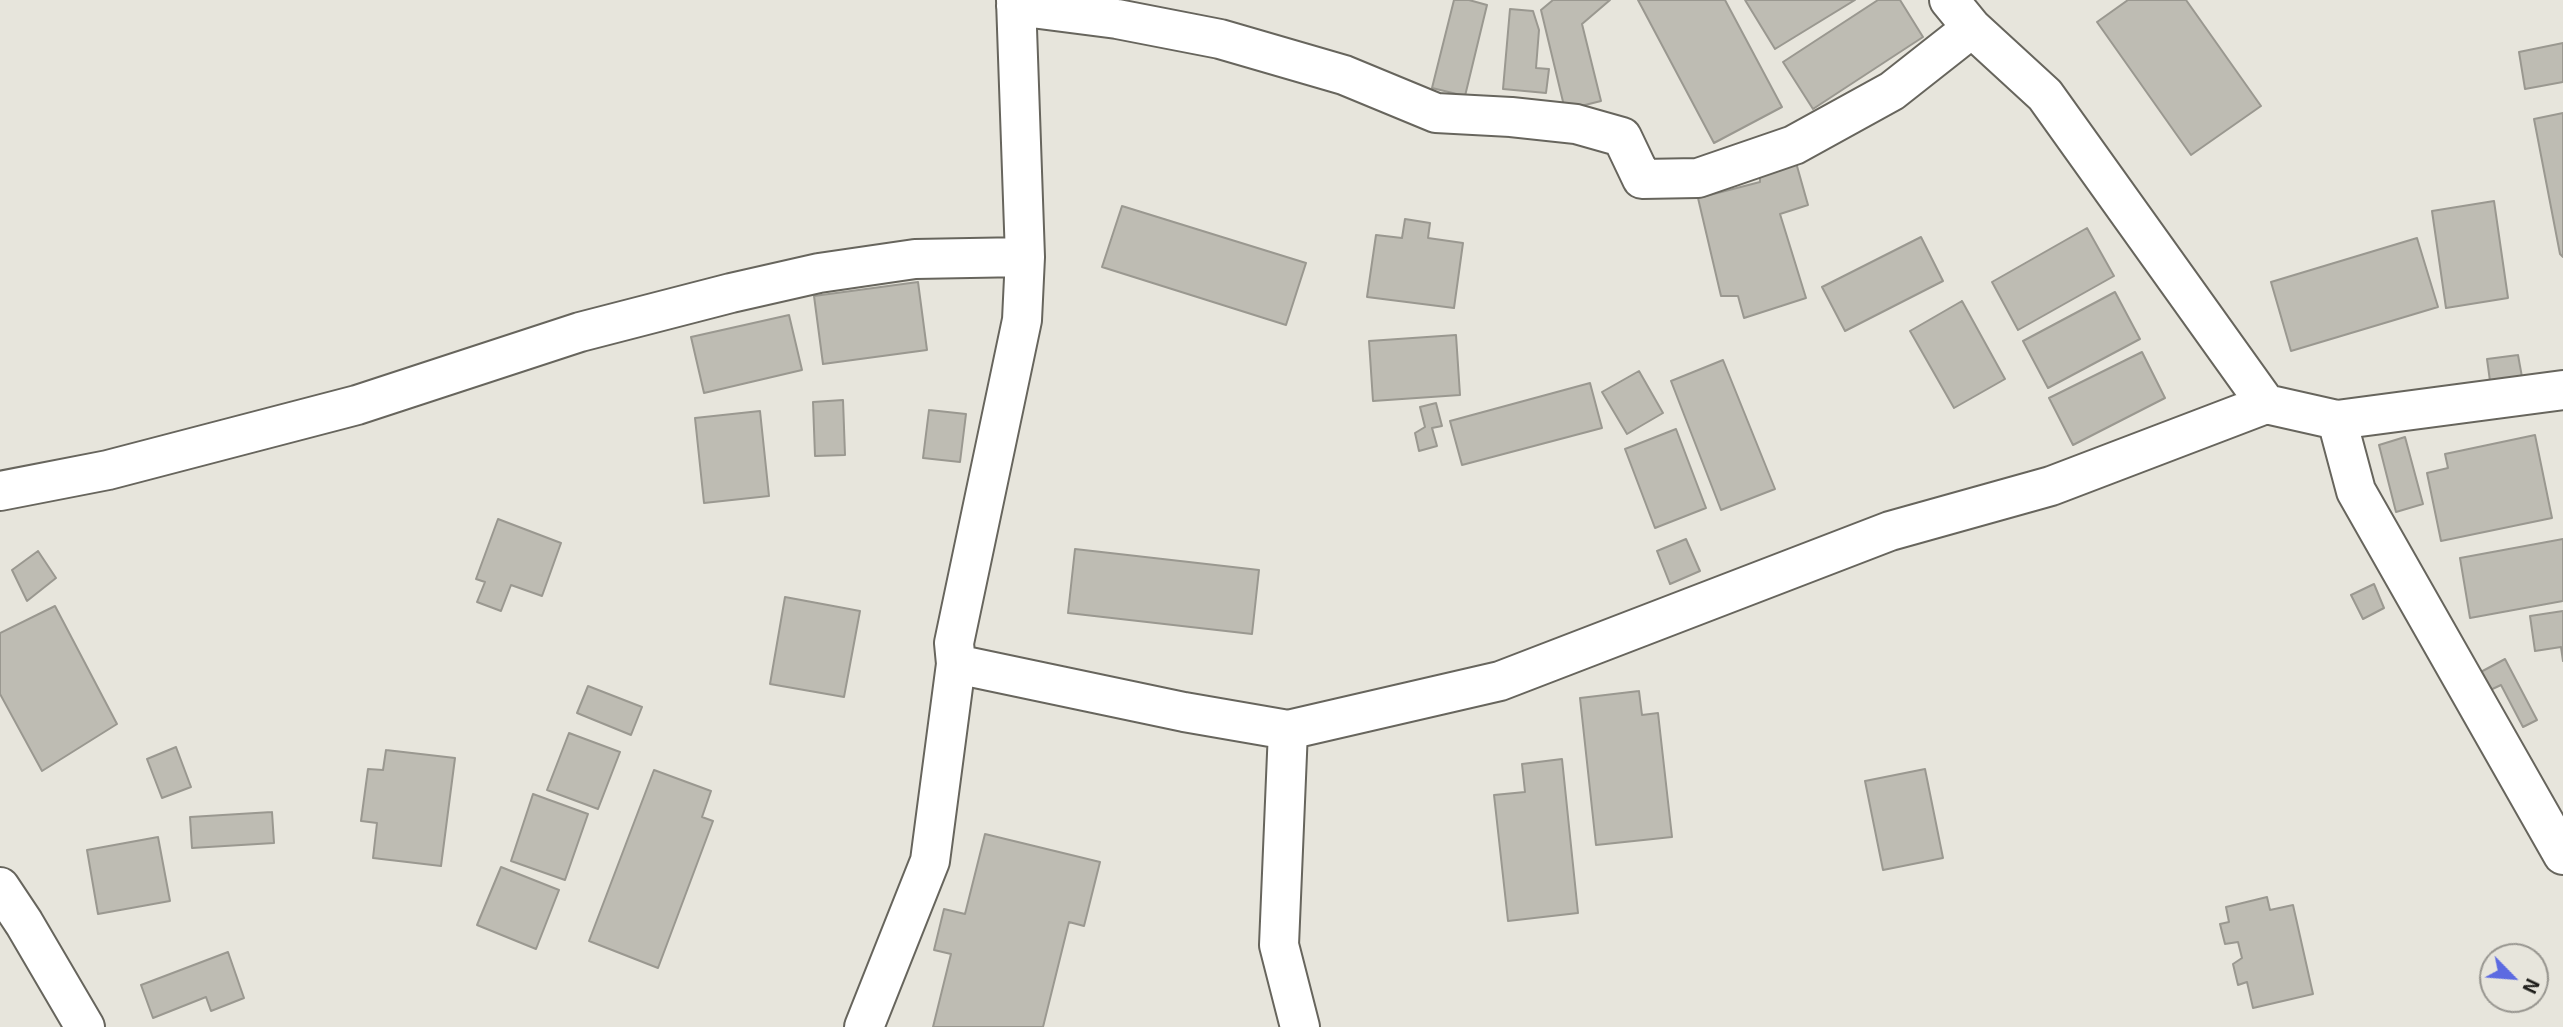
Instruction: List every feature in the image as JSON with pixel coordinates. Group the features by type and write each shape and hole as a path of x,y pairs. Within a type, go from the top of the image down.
{"street":[{"path":"864,1027 930,861 956,664 954,643 1023,320 1025,257 1016,3 1220,39 1344,75 1436,113 1576,124 1622,137 1642,179 1698,177 1794,145 1892,91 1960,14 2045,95 2266,404"},
{"path":"0,491 108,470 357,405 580,332 756,287 819,273 915,259 1025,257"},
{"path":"956,664 1184,712 1288,730 1500,681 1890,531 2051,486 2266,404 2337,420 2563,390"},
{"path":"2337,420 2356,491 2563,855"},
{"path":"1288,730 1279,945 1300,1027"},
{"path":"0,887 85,1027"}],"building":[{"path":"1454,0 1469,0 1487,5 1465,96 1432,88"},
{"path":"1553,0 1610,0 1582,24 1601,101 1565,110 1541,10"},
{"path":"1638,0 1725,0 1782,107 1714,143"},
{"path":"1745,0 1855,0 1775,49"},
{"path":"1878,0 1900,0 1923,37 1813,109 1783,62"},
{"path":"2128,0 2186,0 2261,106 2191,155 2097,22"},
{"path":"1510,9 1533,11 1539,30 1536,68 1549,69 1546,93 1503,89"},
{"path":"2563,43 2563,82 2525,89 2519,52"},
{"path":"2563,113 2563,257 2560,254 2534,119"},
{"path":"1795,159 1808,205 1780,214 1806,298 1744,318 1738,296 1721,296 1698,198 1760,182 1760,170"},
{"path":"2494,201 2508,298 2446,308 2432,211"},
{"path":"1122,206 1306,263 1286,325 1102,267"},
{"path":"1405,219 1430,223 1428,238 1463,243 1454,308 1367,297 1376,235 1402,238"},
{"path":"2087,228 2114,276 2018,330 1992,282"},
{"path":"1921,237 1943,281 1845,331 1822,287"},
{"path":"2417,238 2438,307 2291,351 2271,282"},
{"path":"918,282 927,350 823,364 814,296"},
{"path":"2115,292 2140,339 2048,388 2023,341"},
{"path":"1962,301 2005,379 1954,408 1910,331"},
{"path":"789,315 802,370 704,393 691,337"},
{"path":"1456,335 1460,395 1373,401 1369,341"},
{"path":"2142,352 2165,398 2073,445 2049,398"},
{"path":"2518,355 2522,377 2490,381 2487,359"},
{"path":"1723,360 1775,489 1721,510 1671,381"},
{"path":"1639,371 1663,413 1627,434 1602,392"},
{"path":"1590,383 1602,428 1462,465 1450,421"},
{"path":"843,400 845,455 815,456 813,402"},
{"path":"1436,403 1442,426 1432,428 1437,446 1419,451 1415,433 1425,427 1420,407"},
{"path":"929,410 966,414 960,462 923,458"},
{"path":"760,411 769,496 704,503 695,418"},
{"path":"1676,429 1706,508 1655,528 1625,449"},
{"path":"2535,435 2552,518 2441,541 2427,473 2448,468 2445,454"},
{"path":"2405,437 2423,504 2396,512 2379,445"},
{"path":"498,519 561,543 542,596 511,585 501,611 477,602 485,582 476,579"},
{"path":"1686,539 1700,571 1670,584 1657,551"},
{"path":"2563,539 2563,601 2470,618 2460,558"},
{"path":"1075,549 1259,570 1252,634 1068,613"},
{"path":"38,551 56,578 27,601 12,570"},
{"path":"2374,584 2384,608 2363,619 2351,595"},
{"path":"785,597 860,611 844,697 770,684"},
{"path":"55,606 117,724 42,771 0,694 0,633"},
{"path":"2563,611 2563,661 2561,647 2535,651 2530,616"},
{"path":"2505,659 2537,720 2523,727 2501,685 2486,692 2477,674"},
{"path":"588,686 642,707 631,735 577,713"},
{"path":"1639,691 1642,715 1658,713 1672,837 1596,845 1580,698"},
{"path":"569,733 620,752 598,809 547,790"},
{"path":"176,747 191,787 162,798 147,759"},
{"path":"386,750 455,758 441,866 373,858 377,823 361,821 368,769 383,770"},
{"path":"1562,759 1578,913 1508,921 1494,795 1525,792 1522,764"},
{"path":"1925,769 1943,858 1883,870 1865,781"},
{"path":"654,770 711,791 702,817 713,821 658,968 589,941"},
{"path":"533,794 588,814 565,880 511,861"},
{"path":"272,812 274,843 192,848 190,817"},
{"path":"985,834 1100,862 1084,926 1069,922 1043,1027 933,1027 951,954 934,950 944,909 965,914"},
{"path":"158,837 170,901 98,914 87,850"},
{"path":"501,867 559,890 536,949 477,925"},
{"path":"2267,897 2270,910 2293,905 2313,994 2253,1008 2247,982 2238,985 2233,964 2242,958 2238,942 2225,944 2220,924 2229,922 2226,907"},
{"path":"228,952 244,998 211,1011 206,997 153,1018 141,985"}]}
